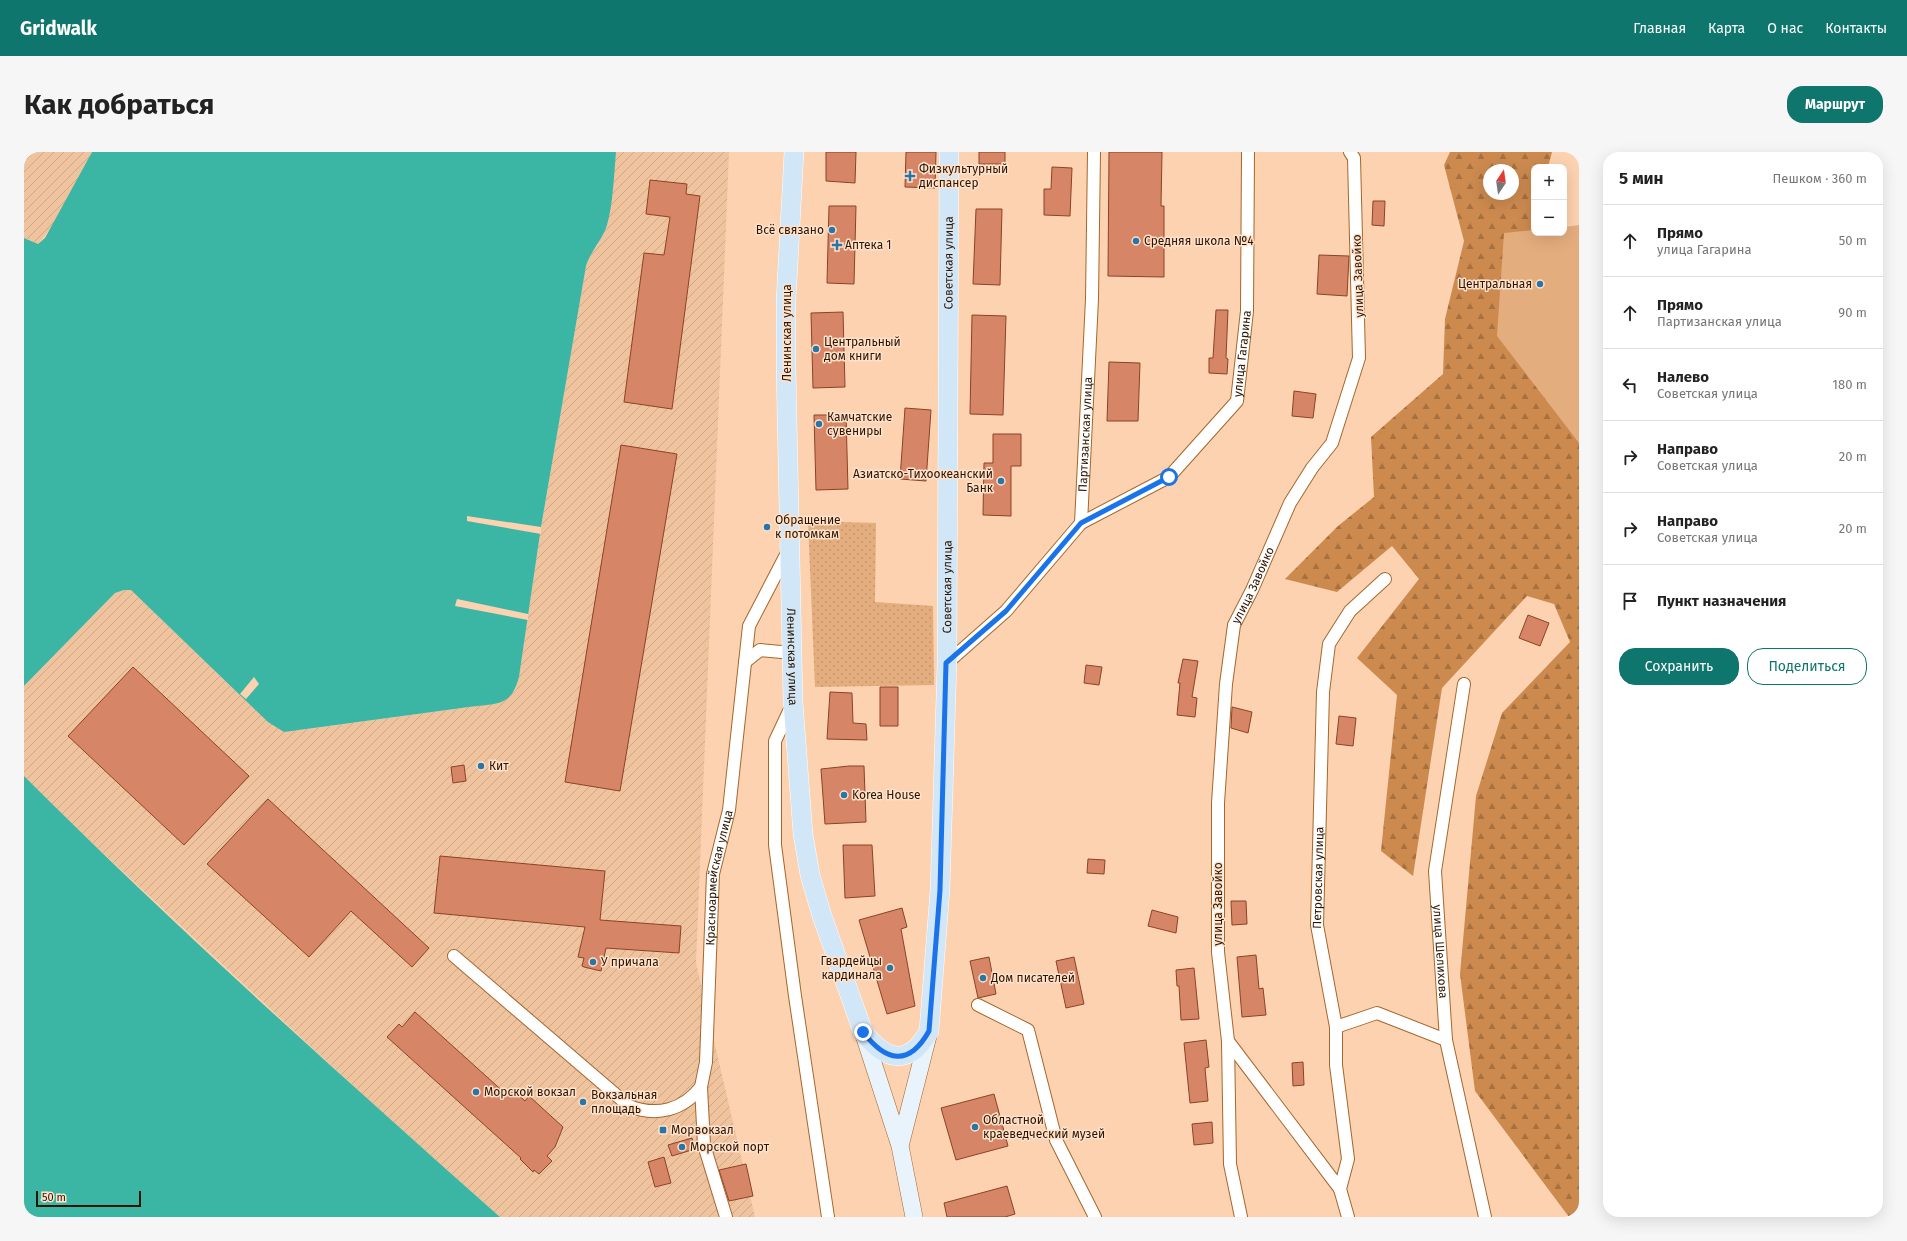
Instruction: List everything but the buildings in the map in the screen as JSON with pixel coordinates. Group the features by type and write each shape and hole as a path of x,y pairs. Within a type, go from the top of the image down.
{"main road":[{"name":"Ленинская улица","path":"794,152 786,301 793,702 803,834 810,875 822,916 863,1032 900,1146 914,1217"},
{"name":"Советская улица","path":"863,1032 874,1046 886,1054 895,1056 906,1055 915,1050 922,1044 929,1031 940,890 946,663 946,387 949,152"},
{"name":"Ленинская улица","path":"900,1146 929,1031"}],"street":[{"name":"Партизанская улица","path":"1081,523 1092,299 1094,152"},
{"name":"улица Гагарина","path":"1081,523 1169,477 1236,401 1247,311 1248,152"},
{"name":"улица Завойко","path":"1241,1217 1230,1164 1228,1041 1218,952 1218,803 1226,684 1234,625 1252,590 1290,503 1312,468 1332,444 1360,358 1354,158 1350,152"},
{"path":"946,663 1006,611 1081,523"},
{"name":"Красноармейская улица","path":"726,1217 704,1145 701,1087 706,1062 713,874 729,810 749,626 790,546"},
{"name":"Петровская улица","path":"1340,1189 1348,1159 1336,1065 1336,1027 1317,925 1323,692 1329,644 1350,611 1386,579"},
{"path":"745,662 760,650 792,653"},
{"name":"улица Шелихова","path":"1464,684 1435,872 1446,1040 1485,1217"},
{"path":"793,702 775,741 775,845 794,988 828,1217"},
{"path":"454,956 629,1106 648,1111 669,1109 690,1100 701,1087"},
{"path":"978,1005 1028,1030 1056,1140 1095,1217"},
{"path":"1336,1027 1377,1013 1446,1040"},
{"path":"1228,1041 1340,1189 1348,1217"}],"shaded area":[{"path":"24,152 92,152 53,225 38,244 24,238"},
{"path":"616,152 729,152 696,963 755,1217 500,1217 365,1097 71,823 24,776 24,686 115,593 124,590 131,590 246,699 300,730 469,707 515,691 519,677 541,527 586,266 590,253 598,245 607,223"},
{"name":"Центральная","path":"1579,225 1579,443 1497,336 1504,233 1531,230 1531,236 1567,236 1567,227"},
{"path":"808,521 876,523 875,602 933,606 934,685 815,687"}],"green space":[{"path":"1450,152 1552,152 1549,164 1531,164 1531,236 1535,236 1579,398 1579,1217 1569,1217 1475,1091 1460,974 1476,796 1502,713 1570,642 1554,604 1527,596 1442,688 1413,876 1381,851 1397,695 1357,658 1419,579 1392,546 1337,592 1285,579 1338,526 1374,497 1371,437 1443,374 1445,319 1464,241 1444,165"}],"water":[{"path":"92,152 616,152 612,199 607,225 586,266 541,527 519,677 516,687 507,699 495,704 284,732 268,722 131,590 124,590 115,593 24,686 24,238 38,244 45,238"},
{"path":"24,776 199,945 500,1217 24,1217"}],"pier":[{"path":"467,516 541,527 541,534 467,521"},
{"path":"457,599 528,614 528,620 455,606"},
{"path":"254,677 259,684 246,699 240,694"}],"place":[{"name":"Физкультурный диспансер","path":"910,176"},
{"name":"Всё связано","path":"832,230"},
{"name":"Средняя школа №4","path":"1136,241"},
{"name":"Аптека 1","path":"837,245"},
{"name":"Центральная","path":"1540,284"},
{"name":"Центральный дом книги","path":"816,349"},
{"name":"Камчатские сувениры","path":"819,424"},
{"name":"Азиатско-Тихоокеанский Банк","path":"1001,481"},
{"name":"Обращение к потомкам","path":"767,527"},
{"name":"Кит","path":"481,766"},
{"name":"Korea House","path":"844,795"},
{"name":"У причала","path":"593,962"},
{"name":"Гвардейцы кардинала","path":"890,968"},
{"name":"Дом писателей","path":"983,978"},
{"name":"Морской вокзал","path":"476,1092"},
{"name":"Вокзальная площадь","path":"583,1102"},
{"name":"Областной краеведческий музей","path":"975,1127"},
{"name":"Морвокзал","path":"663,1130"},
{"name":"Морской порт","path":"682,1147"}],"route":[{"path":"863,1032 874,1046 886,1054 895,1056 906,1055 915,1050 922,1044 929,1031 940,890 946,663 1006,611 1081,523 1169,477"}]}
